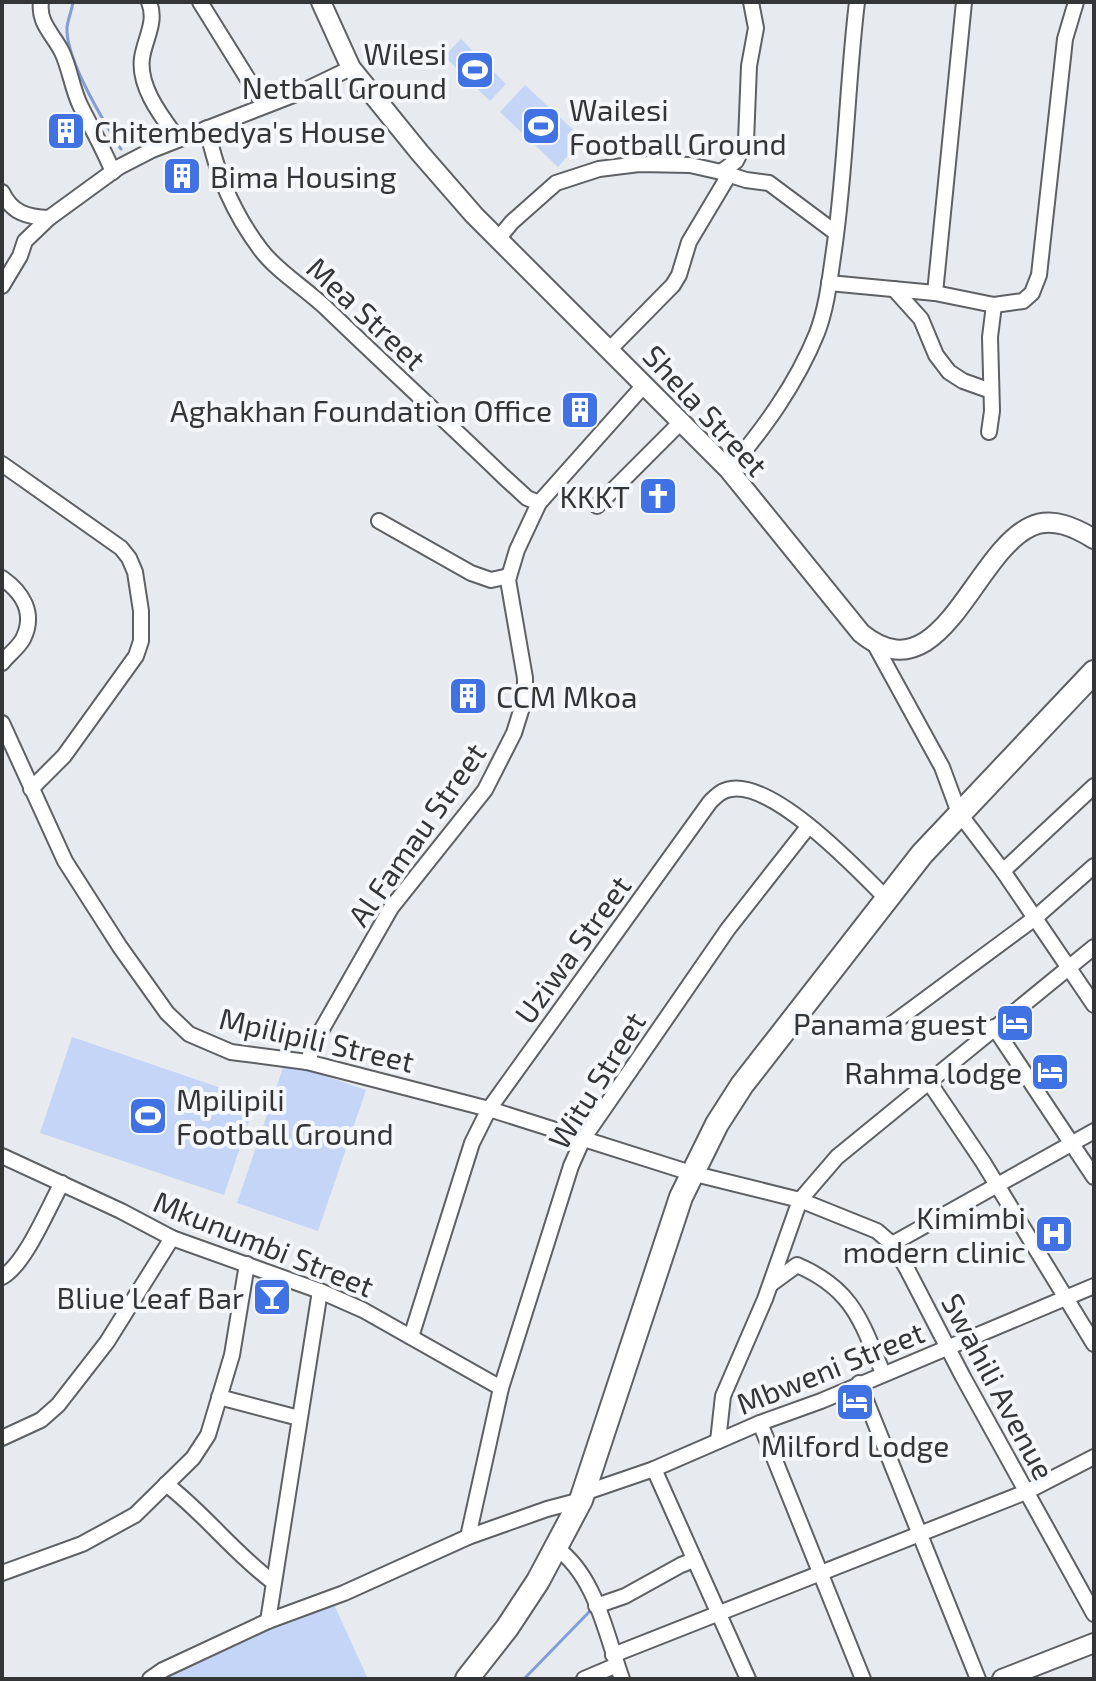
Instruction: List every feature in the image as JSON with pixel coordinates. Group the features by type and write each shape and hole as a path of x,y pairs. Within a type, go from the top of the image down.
{"highway":[{"path":"467,1679 507,1628 538,1581 582,1496 671,1226 691,1173 717,1124 742,1085 886,898 959,813 1094,672"}],"main road":[{"name":"Shela Street","path":"321,2 351,68 420,153 498,239 729,470 861,633 875,645"},
{"path":"875,645 895,651 911,649 927,641 945,626 999,552 1030,526 1057,523 1078,529 1094,539"},
{"path":"1002,1679 1094,1643"}],"street":[{"path":"41,2 42,22 62,53 79,103 116,169"},
{"path":"149,2 153,18 141,61 142,71 154,104 178,139"},
{"path":"200,2 264,105"},
{"path":"610,349 673,285 689,242 725,173 736,161 746,141 749,66 756,28 751,2"},
{"path":"729,470 783,401 804,364 818,329 836,233 857,2"},
{"path":"935,293 964,2"},
{"path":"829,283 935,293 994,305 1023,301 1032,293 1039,275 1065,39 1076,2"},
{"path":"2,286 25,241 49,218 116,169 178,139 310,88 351,68"},
{"name":"Mea Street","path":"207,128 214,161 225,189 263,253 527,498 539,503"},
{"path":"498,239 512,222 556,183 599,169 639,164 690,165 774,185 836,233"},
{"path":"2,192 19,214 49,218"},
{"path":"894,289 921,319 936,355 949,372 963,381 991,391"},
{"path":"989,432 990,337 994,305"},
{"name":"Al Famau Street","path":"307,1062 318,1036 391,908 485,790 514,733 525,690 524,660 511,611 509,576 517,550 539,503 645,384"},
{"path":"597,506 681,422"},
{"path":"2,464 121,548 135,572 141,611 141,641 136,656 64,756 31,789"},
{"path":"379,521 471,573 491,580 509,576"},
{"path":"2,578 17,588 24,599 27,627 22,641 2,663"},
{"path":"875,645 942,767 959,813 1003,871 1094,1005"},
{"name":"Mpilipili Street","path":"2,723 65,861 167,1013 189,1034 231,1052 307,1062 489,1109 691,1173"},
{"path":"1003,871 1094,786"},
{"name":"Uziwa Street","path":"411,1337 472,1143 489,1109 710,802 732,789 753,791 775,800 843,855 886,898"},
{"name":"Witu Street","path":"468,1537 501,1388 564,1186 583,1139 728,929 808,827"},
{"path":"885,1029 1035,918 1094,866"},
{"path":"718,1441 723,1396 770,1284 800,1200 837,1157 1094,947"},
{"path":"994,1027 1094,1177"},
{"path":"929,1082 997,1185 1094,1344"},
{"path":"892,1244 1094,1131"},
{"name":"Mkunumbi Street","path":"2,1156 172,1238 320,1291 363,1310 501,1388"},
{"name":"Swahili Avenue","path":"691,1173 800,1200 862,1223 892,1244 1094,1614"},
{"path":"2,1277 20,1261 62,1183"},
{"path":"2,1438 41,1420 67,1395 138,1295 172,1238"},
{"path":"2,1573 33,1564 106,1532 135,1515 193,1458 208,1435 232,1355 247,1264"},
{"path":"770,1284 797,1265 821,1275 849,1302 883,1373"},
{"name":"Mbweni Street","path":"150,1679 268,1621 344,1593 468,1537 654,1469 1094,1286"},
{"path":"268,1621 320,1291"},
{"path":"859,1383 978,1679"},
{"path":"219,1397 299,1418"},
{"path":"760,1423 863,1679"},
{"path":"584,1679 617,1666 654,1640 818,1572 1026,1492 1094,1457"},
{"path":"654,1469 748,1679"},
{"path":"166,1484 183,1497 245,1560 273,1582"},
{"path":"555,1547 575,1563 596,1606 617,1666"},
{"path":"596,1606 625,1596 694,1560"}],"shaded area":[{"name":"Wilesi Netball Ground","path":"461,39 506,84 490,101 444,56"},
{"name":"Wailesi Football Ground","path":"525,85 583,139 558,167 500,112"},
{"name":"Mpilipili Football Ground","path":"72,1037 256,1100 224,1195 40,1133"},
{"name":"Mpilipili Football Ground","path":"285,1062 366,1090 318,1231 237,1203"},
{"path":"331,1598 368,1679 165,1679 163,1676"}],"waterway":[{"path":"73,2 67,27 72,56 87,90 121,149"},
{"path":"524,1679 592,1609"}],"place":[{"name":"Wilesi Netball Ground","path":"475,70"},
{"name":"Wailesi Football Ground","path":"541,126"},
{"name":"Chitembedya's House","path":"66,131"},
{"name":"Bima Housing","path":"182,176"},
{"name":"Aghakhan Foundation Office","path":"580,410"},
{"name":"KKKT","path":"658,496"},
{"name":"CCM Mkoa","path":"468,696"},
{"name":"Panama guest","path":"1015,1023"},
{"name":"Rahma lodge","path":"1050,1072"},
{"name":"Mpilipili Football Ground","path":"148,1116"},
{"name":"Kimimbi modern clinic","path":"1054,1234"},
{"name":"Bliue Leaf Bar","path":"272,1297"},
{"name":"Milford Lodge","path":"855,1402"}]}
